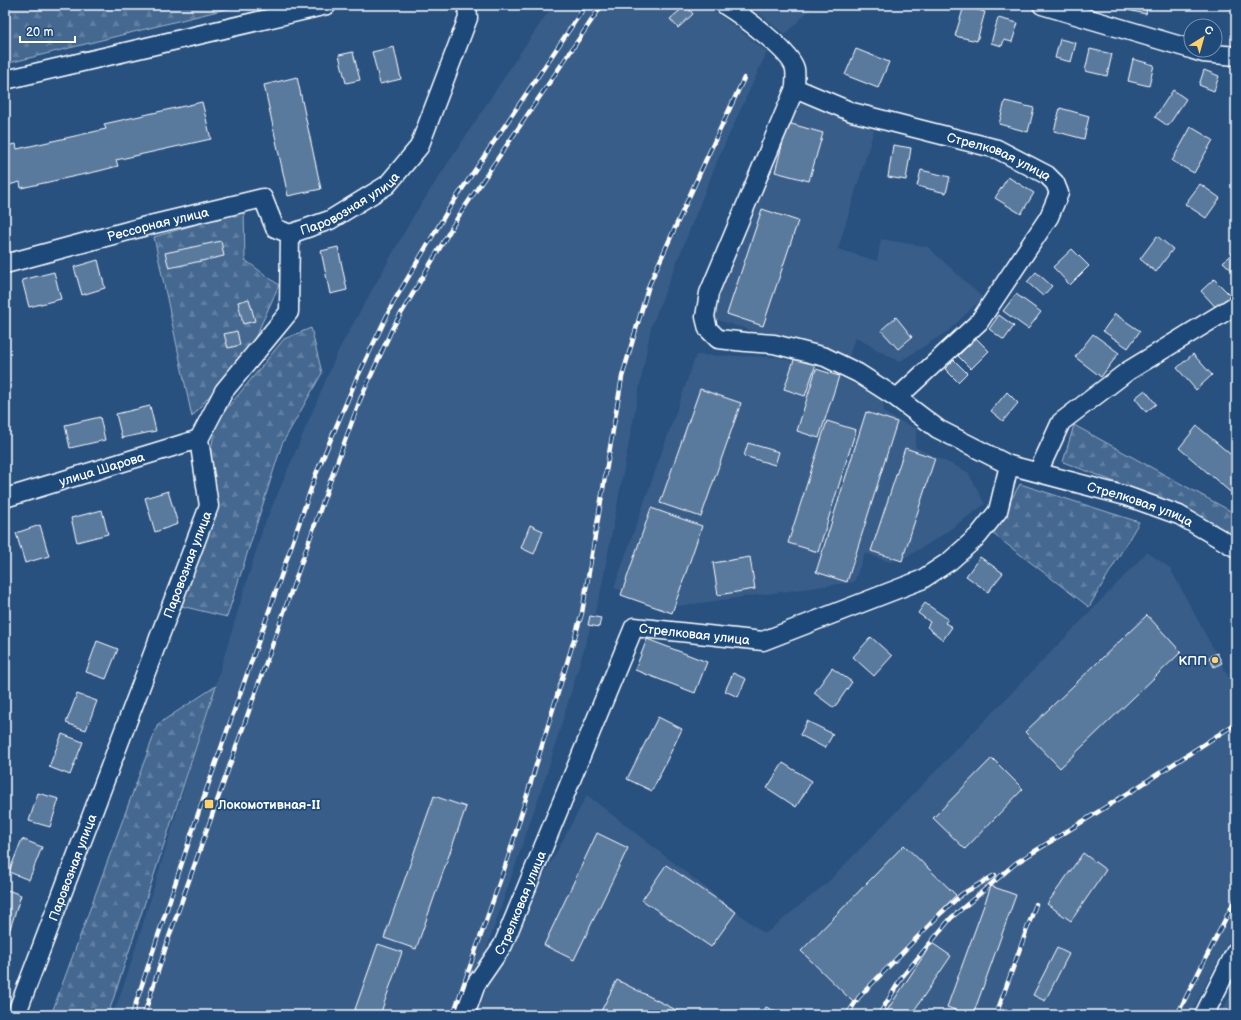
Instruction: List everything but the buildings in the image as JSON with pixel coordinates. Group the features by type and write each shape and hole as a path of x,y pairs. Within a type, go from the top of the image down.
{"street":[{"path":"5,80 327,5"},
{"name":"Паровозная улица","path":"16,1015 210,506 199,439 224,391 289,312 290,234 330,220 387,185 419,147 468,18 467,5"},
{"name":"Стрелковая улица","path":"725,5 740,15 790,59 795,69 795,88 710,293 705,317 708,329 718,339 774,344 825,356 858,373 897,398 938,429 1009,465 1126,496 1179,515 1236,548"},
{"path":"1042,5 1183,47"},
{"path":"1223,55 1236,56"},
{"name":"Стрелковая улица","path":"795,88 852,112 997,149 1047,175 1054,183 1059,193 1049,217 980,322 897,398"},
{"name":"Рессорная улица","path":"5,264 150,225 263,198 275,228 290,234"},
{"path":"1038,472 1061,422 1128,371 1236,304"},
{"name":"улица Шарова","path":"5,498 199,439"},
{"name":"Стрелковая улица","path":"465,1015 476,984 503,945 634,626 763,641 921,580 950,561 978,536 998,510 1009,465"},
{"path":"1204,1015 1236,952"}],"shaded area":[{"path":"553,5 699,5 723,17 767,52 718,159 651,327 600,595 547,773 464,1015 113,1015 128,973 263,528 339,349 414,215"},
{"path":"749,5 814,5 785,35"},
{"path":"791,98 874,130 838,249 877,261 881,239 928,247 983,298 948,331 899,362 855,337 848,360 711,318"},
{"path":"696,355 777,357 832,373 883,398 884,413 917,429 915,447 968,472 985,504 938,538 908,556 890,562 865,553 854,582 671,607 614,588"},
{"path":"1147,552 1170,568 1236,691 1236,926 1190,1015 469,1015 587,795 765,934 827,883"},
{"path":"1236,984 1236,1015 1220,1015"}],"green space":[{"path":"5,5 242,5 5,64"},
{"path":"244,210 245,260 279,285 252,345 192,417 154,237"},
{"path":"311,328 322,373 282,444 227,617 181,606 213,512 211,450 216,422 284,339"},
{"path":"1074,425 1236,514 1236,538 1170,503 1063,462"},
{"path":"1020,484 1139,522 1089,607 992,533"},
{"path":"216,686 108,1015 51,1015 158,724"}],"railway":[{"path":"132,1015 199,811 316,474 356,380 393,303 448,210 586,5"},
{"path":"144,1015 169,937 332,476 360,400 392,329 458,217 602,5"},
{"path":"453,1015 508,858 582,613 622,377 649,285 744,78"},
{"path":"879,1015 902,977 951,918 1016,863 1138,787 1235,724"},
{"path":"847,1015 859,997 940,914 962,894 995,875"},
{"path":"1177,1015 1236,898"},
{"path":"996,1015 1036,904"}],"place":[{"name":"КПП","path":"1215,660"},
{"name":"Локомотивная-II","path":"209,804"}]}
